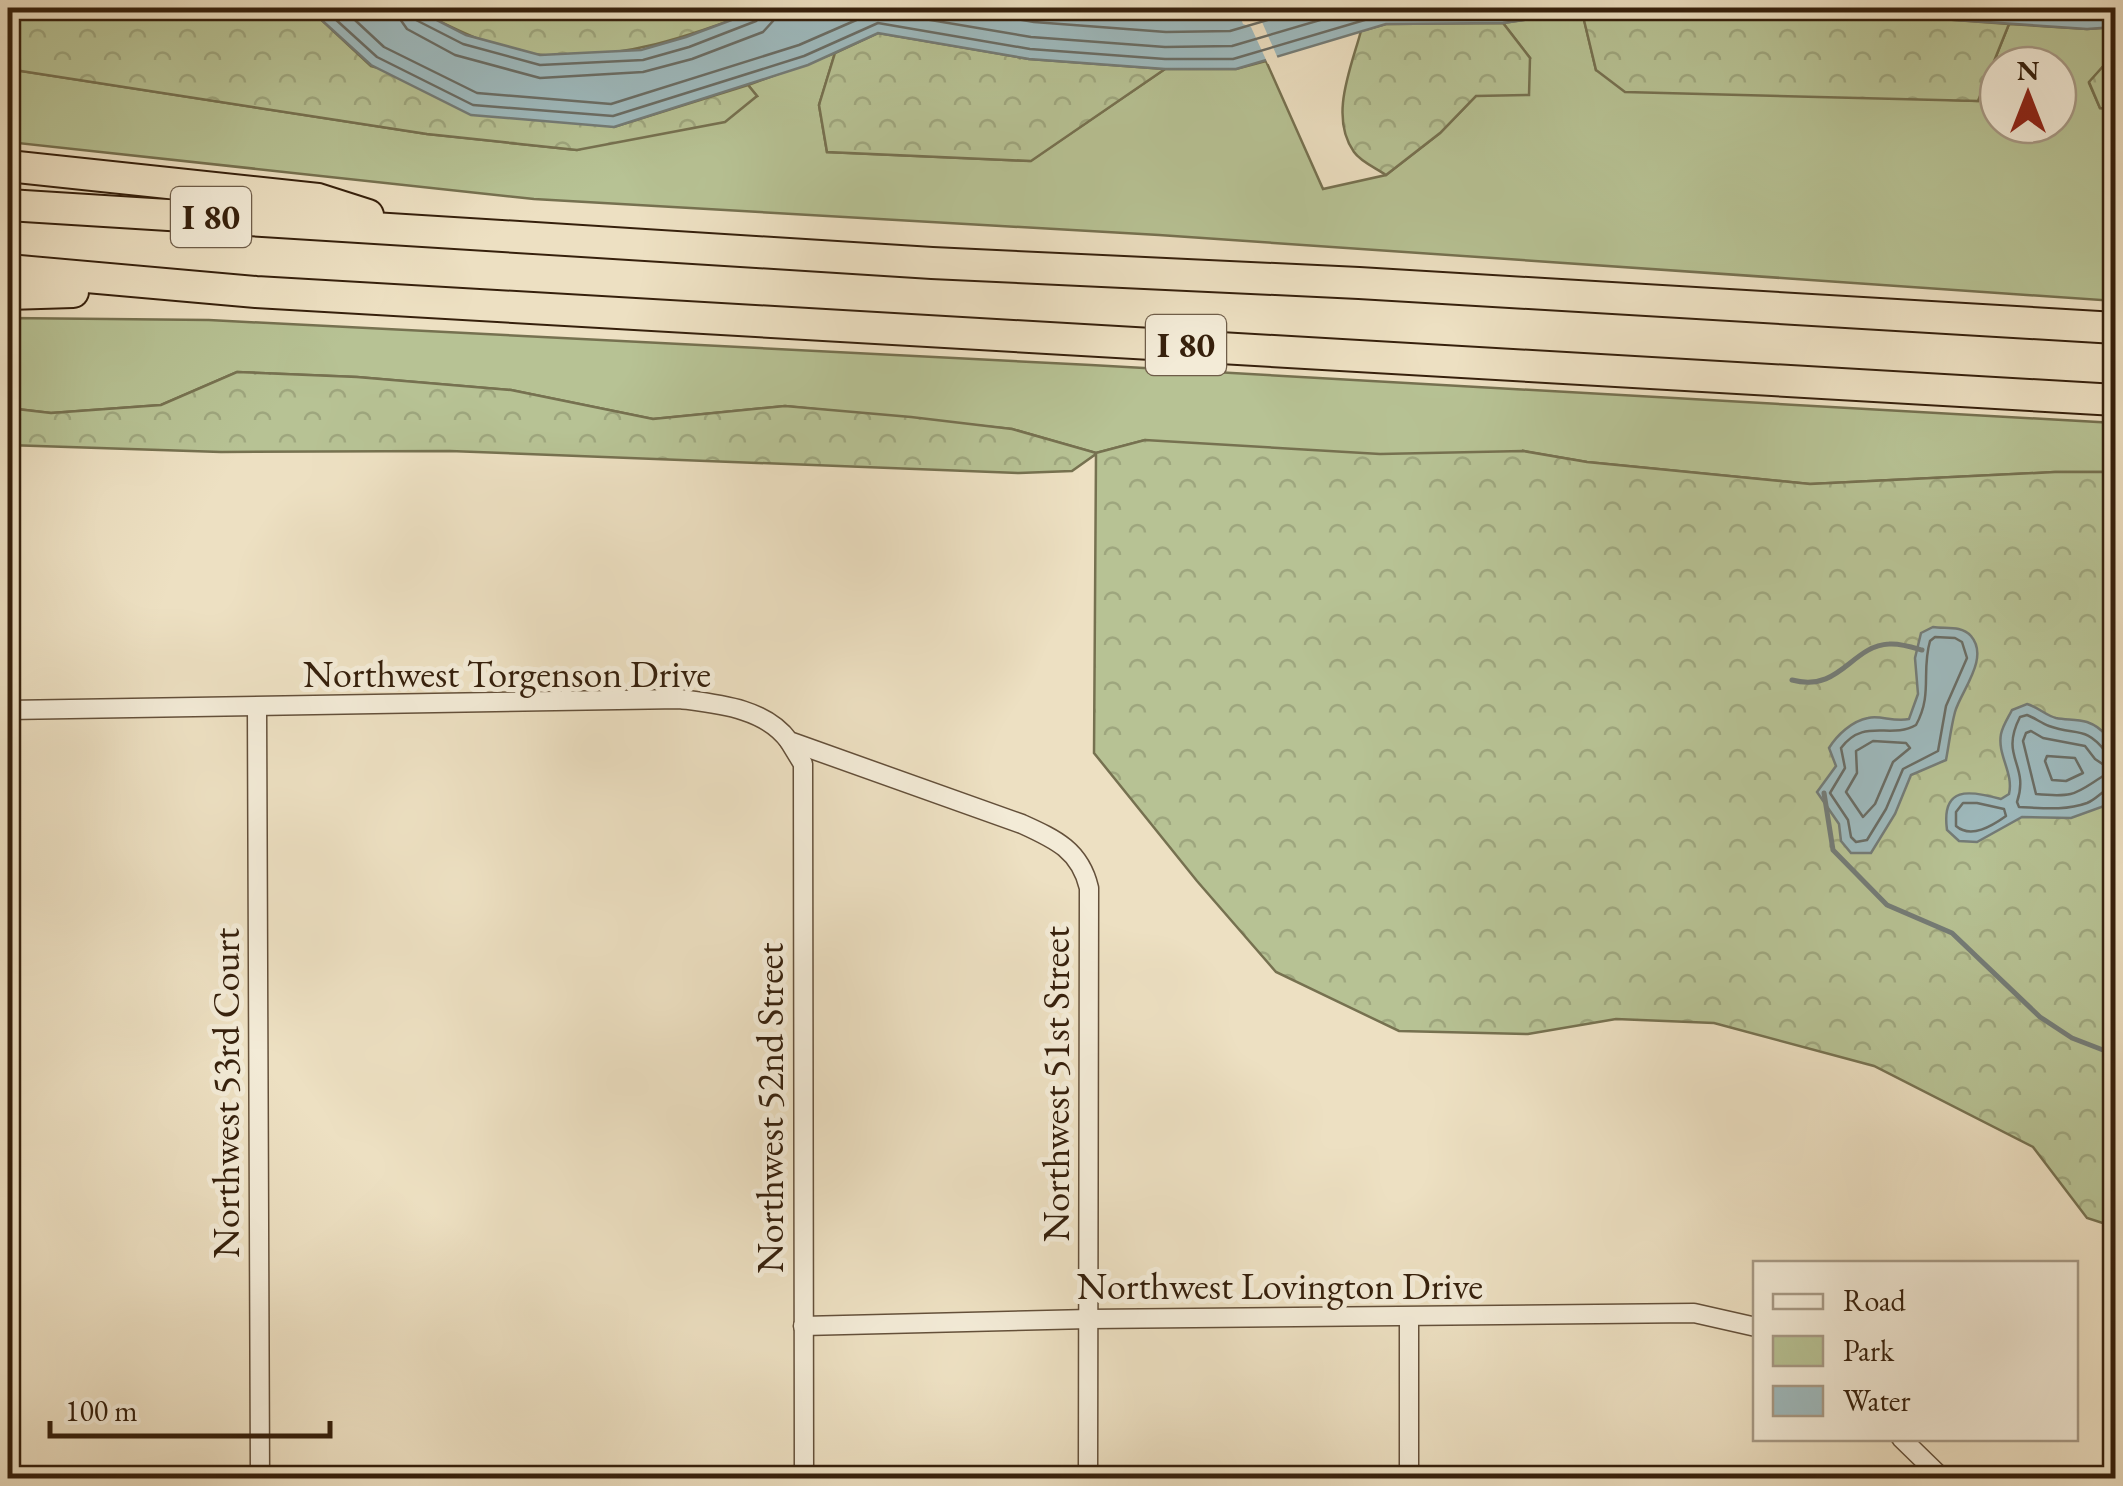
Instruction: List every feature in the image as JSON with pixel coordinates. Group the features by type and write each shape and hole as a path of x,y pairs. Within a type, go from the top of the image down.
{"highway":[{"path":"8,166 318,200 414,229"},
{"name":"I 80","path":"8,205 932,263 1359,283 2116,328"},
{"name":"I 80","path":"8,270 256,292 2116,400"},
{"path":"8,294 256,292"}],"street":[{"name":"Northwest Torgenson Drive","path":"8,710 680,699 728,705 762,718 789,741 1040,832"},
{"name":"Northwest 53rd Court","path":"256,706 260,1478"},
{"name":"Northwest 52nd Street","path":"789,741 803,764 804,1478"},
{"name":"Northwest 51st Street","path":"1040,832 1075,854 1089,888 1088,1478"},
{"name":"Northwest Lovington Drive","path":"803,1326 1694,1313 1753,1326"},
{"path":"1409,1318 1409,1478"},
{"path":"1904,1441 1942,1478"}],"green space":[{"path":"8,8 300,8 313,12 371,66 614,127 748,85 757,96 725,122 577,150 427,134 8,69"},
{"path":"413,8 764,8 656,44 572,56 509,49"},
{"path":"1651,8 1903,12 2009,24 2001,45 1978,45 1978,101 1625,92 1596,70 1582,12"},
{"path":"1582,11 1596,70 1821,95 1978,101 1978,145 2078,145 2078,45 2001,45 2009,24 2115,27 2115,53 2089,83 2100,108 2115,109 2115,301 1159,235 534,199 8,142 8,69 427,134 577,150 757,96 748,85 835,53 819,105 827,152 1030,161 1165,69 1236,69 1266,61 1323,189 1386,175 1440,133 1476,96 1530,58 1503,23"},
{"path":"1503,23 1530,58 1529,95 1476,96 1440,133 1386,175 1357,156 1347,138 1343,108 1361,31 1386,24"},
{"path":"878,33 1029,59 1165,69 1031,161 827,152 819,105 835,53"},
{"path":"2115,53 2115,109 2100,108 2089,82"},
{"path":"8,318 209,320 2115,423 2115,472 1810,484 1587,462 1524,451 1615,634 1145,440 1096,453 1012,429 785,406 653,419 511,390 237,372 161,405 51,413 8,408"},
{"path":"237,372 511,390 653,419 785,406 911,417 1012,429 1096,453 1145,440 1380,454 1523,451 1587,462 1810,484 2115,472 2115,1227 2087,1218 2033,1147 1874,1066 1714,1023 1616,1019 1528,1034 1399,1031 1276,972 1094,753 1096,454 1072,471 1019,473 450,451 221,452 8,445 8,408 51,413 161,405"}],"water":[{"path":"300,8 413,8 466,35 540,55 641,50 764,8 1651,8 1593,10 1503,23 1386,24 1236,69 1165,69 1029,59 878,33 808,65 614,127 471,115 371,65 313,12"},
{"path":"1725,8 2115,8 2115,27 2087,29 1941,19 1903,12"},
{"path":"1933,627 1967,633 1977,654 1955,712 1946,760 1911,775 1895,814 1871,853 1851,853 1841,841 1839,824 1817,792 1836,766 1829,748 1845,729 1862,720 1909,719 1918,694 1915,658 1921,633"},
{"path":"2027,704 2056,718 2087,722 2106,736 2116,770 2107,805 2071,818 2022,817 1977,842 1959,841 1947,830 1948,805 1953,798 1968,793 2001,799 2009,794 2001,734 2012,710"}],"pier":[{"path":"1243,8 1262,8 1262,22 1279,61 1268,64 1251,27 1243,24"}],"waterway":[{"path":"1792,680 1822,680 1876,647 1897,644 1922,650"},
{"path":"1824,793 1833,850 1887,905 1952,933 2040,1017 2072,1038 2116,1055"}]}
